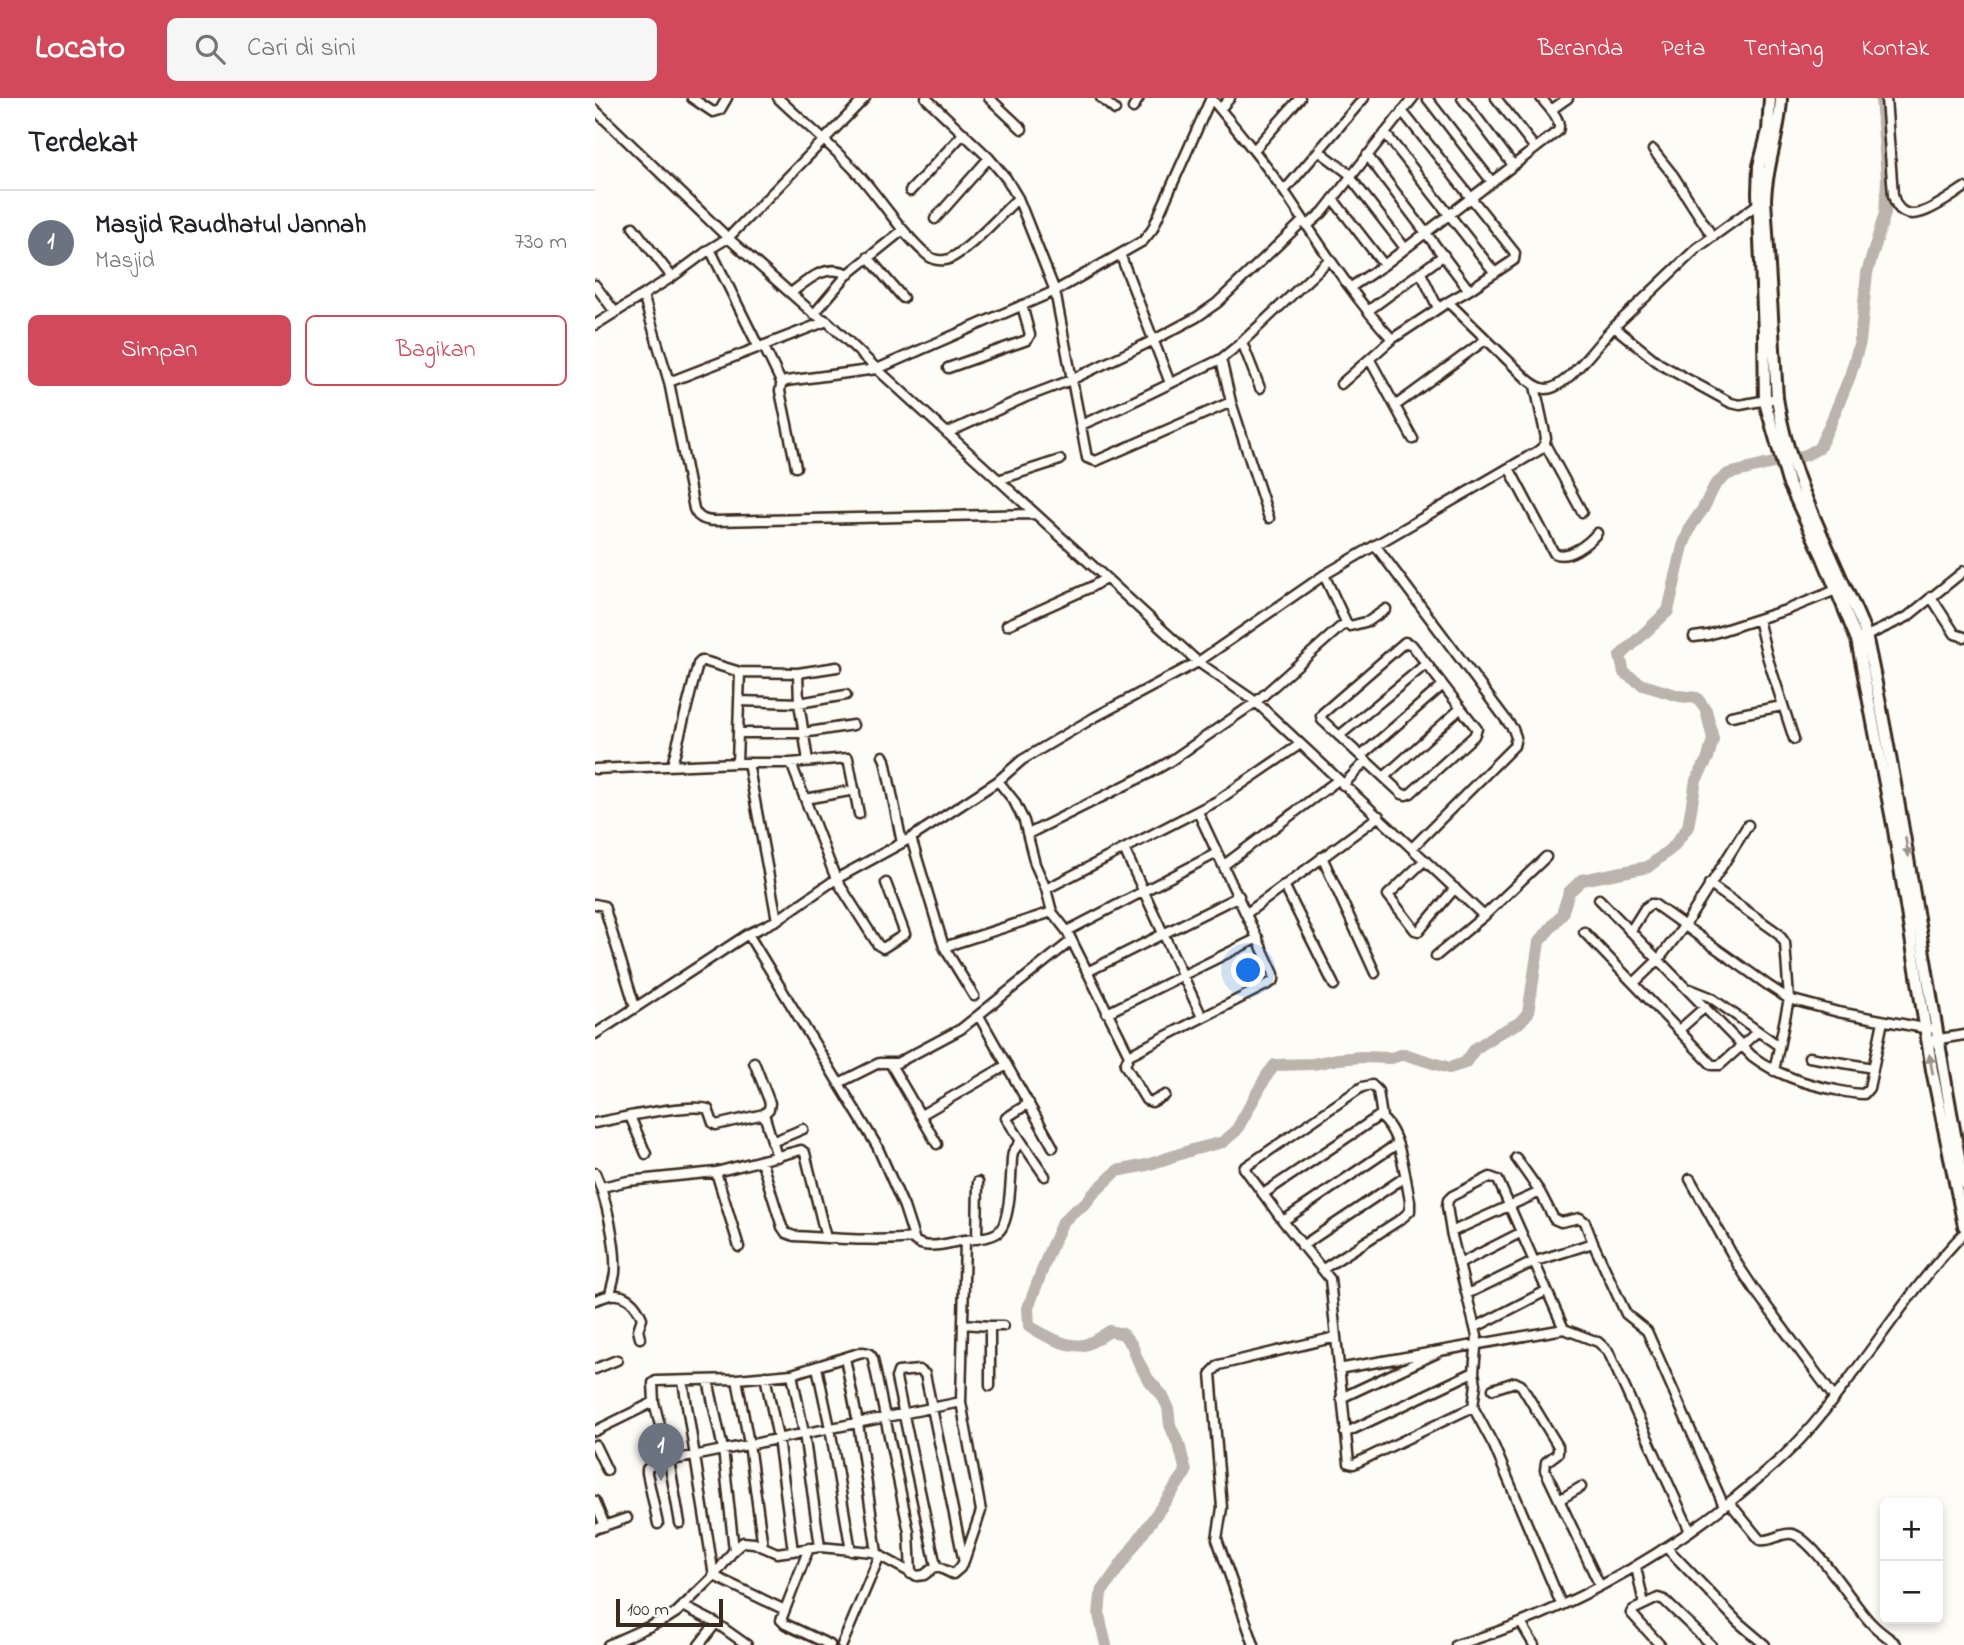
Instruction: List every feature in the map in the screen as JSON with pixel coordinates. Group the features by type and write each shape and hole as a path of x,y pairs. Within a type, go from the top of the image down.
{"highway":[{"path":"1770,98 1768,131 1758,175 1765,402 1823,558 1861,638 1893,830 1911,905 1964,1226"},
{"path":"1780,440 1765,183 1778,128 1781,98"},
{"path":"1931,1034 1964,1183"}],"street":[{"path":"692,98 708,110 716,112 727,98"},
{"path":"778,98 858,174 903,230 930,257 949,260 960,254 1018,198"},
{"path":"595,325 729,238 865,98"},
{"path":"926,98 989,158 1018,198 1055,291 1086,456 1090,460 1096,461 1231,401"},
{"path":"989,98 1022,129"},
{"path":"1101,98 1115,110"},
{"path":"1133,108 1139,98"},
{"path":"796,467 780,391 782,384 786,381 877,369 1055,291 1146,238 1211,98 1254,150 1330,259 1392,339"},
{"path":"1220,109 1230,98"},
{"path":"1254,150 1300,98"},
{"path":"1284,191 1364,98"},
{"path":"1427,98 1492,182"},
{"path":"1462,98 1513,165"},
{"path":"1496,98 1535,148"},
{"path":"1351,287 1471,199 1560,128 1560,122 1541,98"},
{"path":"1551,110 1568,98"},
{"path":"1886,98 1893,195 1895,205 1900,211 1912,215 1941,203 1964,188"},
{"path":"947,433 1026,397 1072,380 1208,310 1322,212 1410,99"},
{"path":"595,110 729,238 814,314 827,321 1198,662 1256,702 1484,916"},
{"path":"1341,384 1392,339 1514,260 1515,253 1402,111"},
{"path":"910,191 964,133"},
{"path":"1385,133 1495,273"},
{"path":"1653,150 1712,236"},
{"path":"1319,151 1351,176 1405,248"},
{"path":"1367,155 1469,290"},
{"path":"935,219 989,158"},
{"path":"1333,199 1384,265"},
{"path":"1448,302 1535,386 1546,389 1558,385 1697,248 1758,204"},
{"path":"633,227 672,277"},
{"path":"814,314 849,274 903,230"},
{"path":"710,249 782,384"},
{"path":"1120,254 1170,383"},
{"path":"1369,310 1444,255"},
{"path":"868,257 903,298"},
{"path":"1081,425 1221,359 1243,342 1330,259"},
{"path":"791,293 821,272 842,270 849,274"},
{"path":"1421,272 1438,308"},
{"path":"595,285 615,312"},
{"path":"643,295 669,382 694,509 703,520 1035,514"},
{"path":"948,368 1028,340 1030,335 1022,305"},
{"path":"669,382 827,321"},
{"path":"1614,327 1660,364 1731,403 1740,405 1777,398"},
{"path":"1395,406 1485,340"},
{"path":"1243,342 1260,388"},
{"path":"1221,359 1231,401 1269,518"},
{"path":"1370,360 1413,439"},
{"path":"595,1034 748,933 777,920 836,879 902,844 997,781 1022,760 1198,662 1324,575 1538,452 1545,444 1546,438 1535,386"},
{"path":"1545,444 1582,512"},
{"path":"998,480 1060,460"},
{"path":"1509,468 1554,553 1564,556 1597,534"},
{"path":"1375,545 1513,729 1516,737 1514,746 1412,848"},
{"path":"1861,638 1900,621 1964,571"},
{"path":"1324,575 1346,622 1352,626 1365,623 1386,609"},
{"path":"1007,625 1106,578"},
{"path":"1694,637 1758,619 1840,589"},
{"path":"1931,597 1955,634 1964,637"},
{"path":"1758,619 1794,739"},
{"path":"1028,834 1159,768 1256,702 1346,622"},
{"path":"1407,642 1443,685 1475,726 1476,733 1411,793 1405,795 1322,720 1321,715 1407,642"},
{"path":"672,765 699,663 704,661 740,672 798,673 837,667"},
{"path":"1339,736 1426,664"},
{"path":"737,763 740,672"},
{"path":"798,673 799,703 808,761"},
{"path":"1224,864 1341,782 1443,685"},
{"path":"739,701 799,703 846,695"},
{"path":"1731,716 1782,706"},
{"path":"1384,776 1461,708"},
{"path":"739,733 803,733 853,725"},
{"path":"1046,889 1198,812 1229,794 1299,745"},
{"path":"883,756 902,844"},
{"path":"595,769 791,763 848,758 859,814"},
{"path":"748,763 777,920"},
{"path":"791,763 836,879 878,944 884,947 905,934 887,883"},
{"path":"997,781 1017,806 1052,912 1067,931 1129,1055"},
{"path":"805,799 855,790"},
{"path":"1165,1094 1150,1102 1146,1100 1125,1065 1129,1055 1273,981 1274,974 1198,812"},
{"path":"1247,913 1379,817"},
{"path":"1634,983 1659,960 1685,925 1748,825"},
{"path":"911,838 944,947 974,996"},
{"path":"1124,849 1202,1017"},
{"path":"1067,931 1217,853"},
{"path":"1322,857 1375,973"},
{"path":"1436,956 1484,916 1546,857"},
{"path":"1425,860 1388,895 1415,930 1419,931 1455,888"},
{"path":"1709,884 1782,937 1786,945 1789,999 1774,1071"},
{"path":"1284,886 1334,985"},
{"path":"1087,972 1239,896"},
{"path":"1598,899 1752,1056 1774,1071 1805,1083 1866,1093 1883,1021"},
{"path":"595,904 603,904 605,907 635,1007"},
{"path":"1630,932 1646,908 1651,904 1657,905 1789,999 1931,1034 1964,1035"},
{"path":"944,947 1052,912"},
{"path":"1584,932 1711,1064 1720,1065 1757,1032"},
{"path":"748,933 877,1146 919,1245 977,1239 997,1234 1002,1229 1008,1207 1013,1152 1021,1141"},
{"path":"1107,1013 1258,938"},
{"path":"839,1083 879,1063 897,1063 961,1029 1071,941"},
{"path":"1687,988 1710,997 1779,1046"},
{"path":"1679,1030 1705,1007"},
{"path":"979,1016 1053,1147"},
{"path":"1809,1057 1873,1068"},
{"path":"595,1123 630,1116 704,1108 709,1111 713,1123 718,1125 764,1114 770,1103 754,1062"},
{"path":"890,1063 937,1144"},
{"path":"921,1115 1007,1065"},
{"path":"1323,1269 1408,1214 1411,1206 1397,1144 1382,1117 1378,1091 1372,1085 1362,1087 1244,1168 1302,1246 1323,1269 1327,1273 1332,1285 1348,1460 1352,1464 1473,1407"},
{"path":"1029,1103 1006,1118 1045,1177"},
{"path":"764,1114 777,1157"},
{"path":"630,1116 646,1154"},
{"path":"1263,1194 1378,1117 1382,1117"},
{"path":"772,1142 803,1129"},
{"path":"1283,1221 1397,1144"},
{"path":"602,1187 628,1181 716,1172 798,1150 805,1153 826,1238"},
{"path":"1516,1158 1556,1221 1578,1218 1583,1220 1626,1314 1647,1331 1727,1504 1760,1540 1768,1541 1789,1534 1800,1538 1816,1553 1870,1622 1896,1644"},
{"path":"761,1160 784,1231 795,1236 826,1238 914,1238"},
{"path":"716,1172 739,1247"},
{"path":"595,1173 602,1187 614,1253 615,1273 610,1295"},
{"path":"1302,1246 1405,1177"},
{"path":"1561,1604 1494,1446 1473,1407 1478,1344 1451,1232 1447,1206 1452,1196 1487,1178 1494,1177 1498,1180 1564,1329"},
{"path":"1690,1179 1748,1281 1834,1397"},
{"path":"977,1239 978,1182"},
{"path":"1451,1232 1540,1192"},
{"path":"1459,1264 1520,1233"},
{"path":"1456,1645 1521,1623 1600,1586 1667,1548 1727,1504 1781,1460 1809,1430 1938,1261 1964,1233"},
{"path":"936,1566 953,1574 960,1568 981,1511 961,1402 965,1240"},
{"path":"1467,1294 1533,1262 1593,1243"},
{"path":"1476,1327 1546,1292"},
{"path":"595,1300 617,1294 628,1298 642,1318 638,1330 641,1338"},
{"path":"963,1324 1003,1326"},
{"path":"990,1326 990,1386"},
{"path":"1338,1369 1564,1329 1598,1342 1608,1351 1691,1531"},
{"path":"1254,1645 1217,1539 1222,1508 1211,1373 1219,1365 1336,1337"},
{"path":"1341,1398 1448,1348"},
{"path":"680,1523 653,1383 792,1374 862,1352 871,1354 909,1532 911,1574"},
{"path":"845,1358 878,1554 843,1642 853,1645"},
{"path":"595,1369 617,1360"},
{"path":"817,1367 831,1428 851,1551"},
{"path":"936,1566 896,1378 898,1372 924,1372 964,1561"},
{"path":"1345,1433 1475,1372"},
{"path":"792,1374 804,1433 820,1547"},
{"path":"765,1376 778,1438 793,1551"},
{"path":"737,1378 763,1547"},
{"path":"708,1380 723,1449 734,1550"},
{"path":"683,1381 714,1576"},
{"path":"1493,1389 1515,1382 1521,1385 1558,1446 1558,1453 1546,1462 1544,1467 1600,1586"},
{"path":"595,1431 655,1402"},
{"path":"658,1524 647,1469 653,1464 961,1402"},
{"path":"595,1446 607,1470"},
{"path":"1559,1500 1581,1487"},
{"path":"595,1500 605,1525"},
{"path":"595,1529 627,1518"},
{"path":"608,1645 666,1619 714,1576 743,1542 777,1553 820,1547 878,1554 911,1574 924,1575 936,1566"},
{"path":"809,1548 782,1618 783,1622 829,1645"},
{"path":"1667,1548 1738,1622 1765,1645"},
{"path":"1636,1567 1644,1604"},
{"path":"714,1576 785,1610"},
{"path":"1660,1645 1632,1615 1633,1609 1656,1598 1664,1600 1711,1645"},
{"path":"683,1606 716,1623 747,1645"},
{"path":"699,1645 716,1623"},
{"path":"1521,1623 1534,1645"}],"waterway":[{"path":"1106,1645 1099,1615 1101,1593 1186,1472 1170,1425 1168,1407 1148,1379 1132,1345 1123,1334 1110,1331 1091,1343 1070,1345 1029,1326 1028,1308 1062,1223 1117,1171 1147,1165 1223,1142 1236,1131 1275,1065 1313,1064 1361,1057 1391,1058 1404,1054 1449,1068 1465,1063 1475,1049 1519,1023 1528,1013 1539,942 1562,914 1569,892 1582,880 1648,867 1673,847 1688,827 1696,780 1708,758 1713,739 1706,710 1697,698 1679,696 1643,685 1624,673 1620,656 1668,611 1683,546 1691,526 1715,485 1728,474 1806,455 1819,448 1850,376 1860,342 1867,273 1885,213 1887,179 1881,98"}],"place":[{"name":"Masjid Raudhatul Jannah","path":"661,1481"}]}
